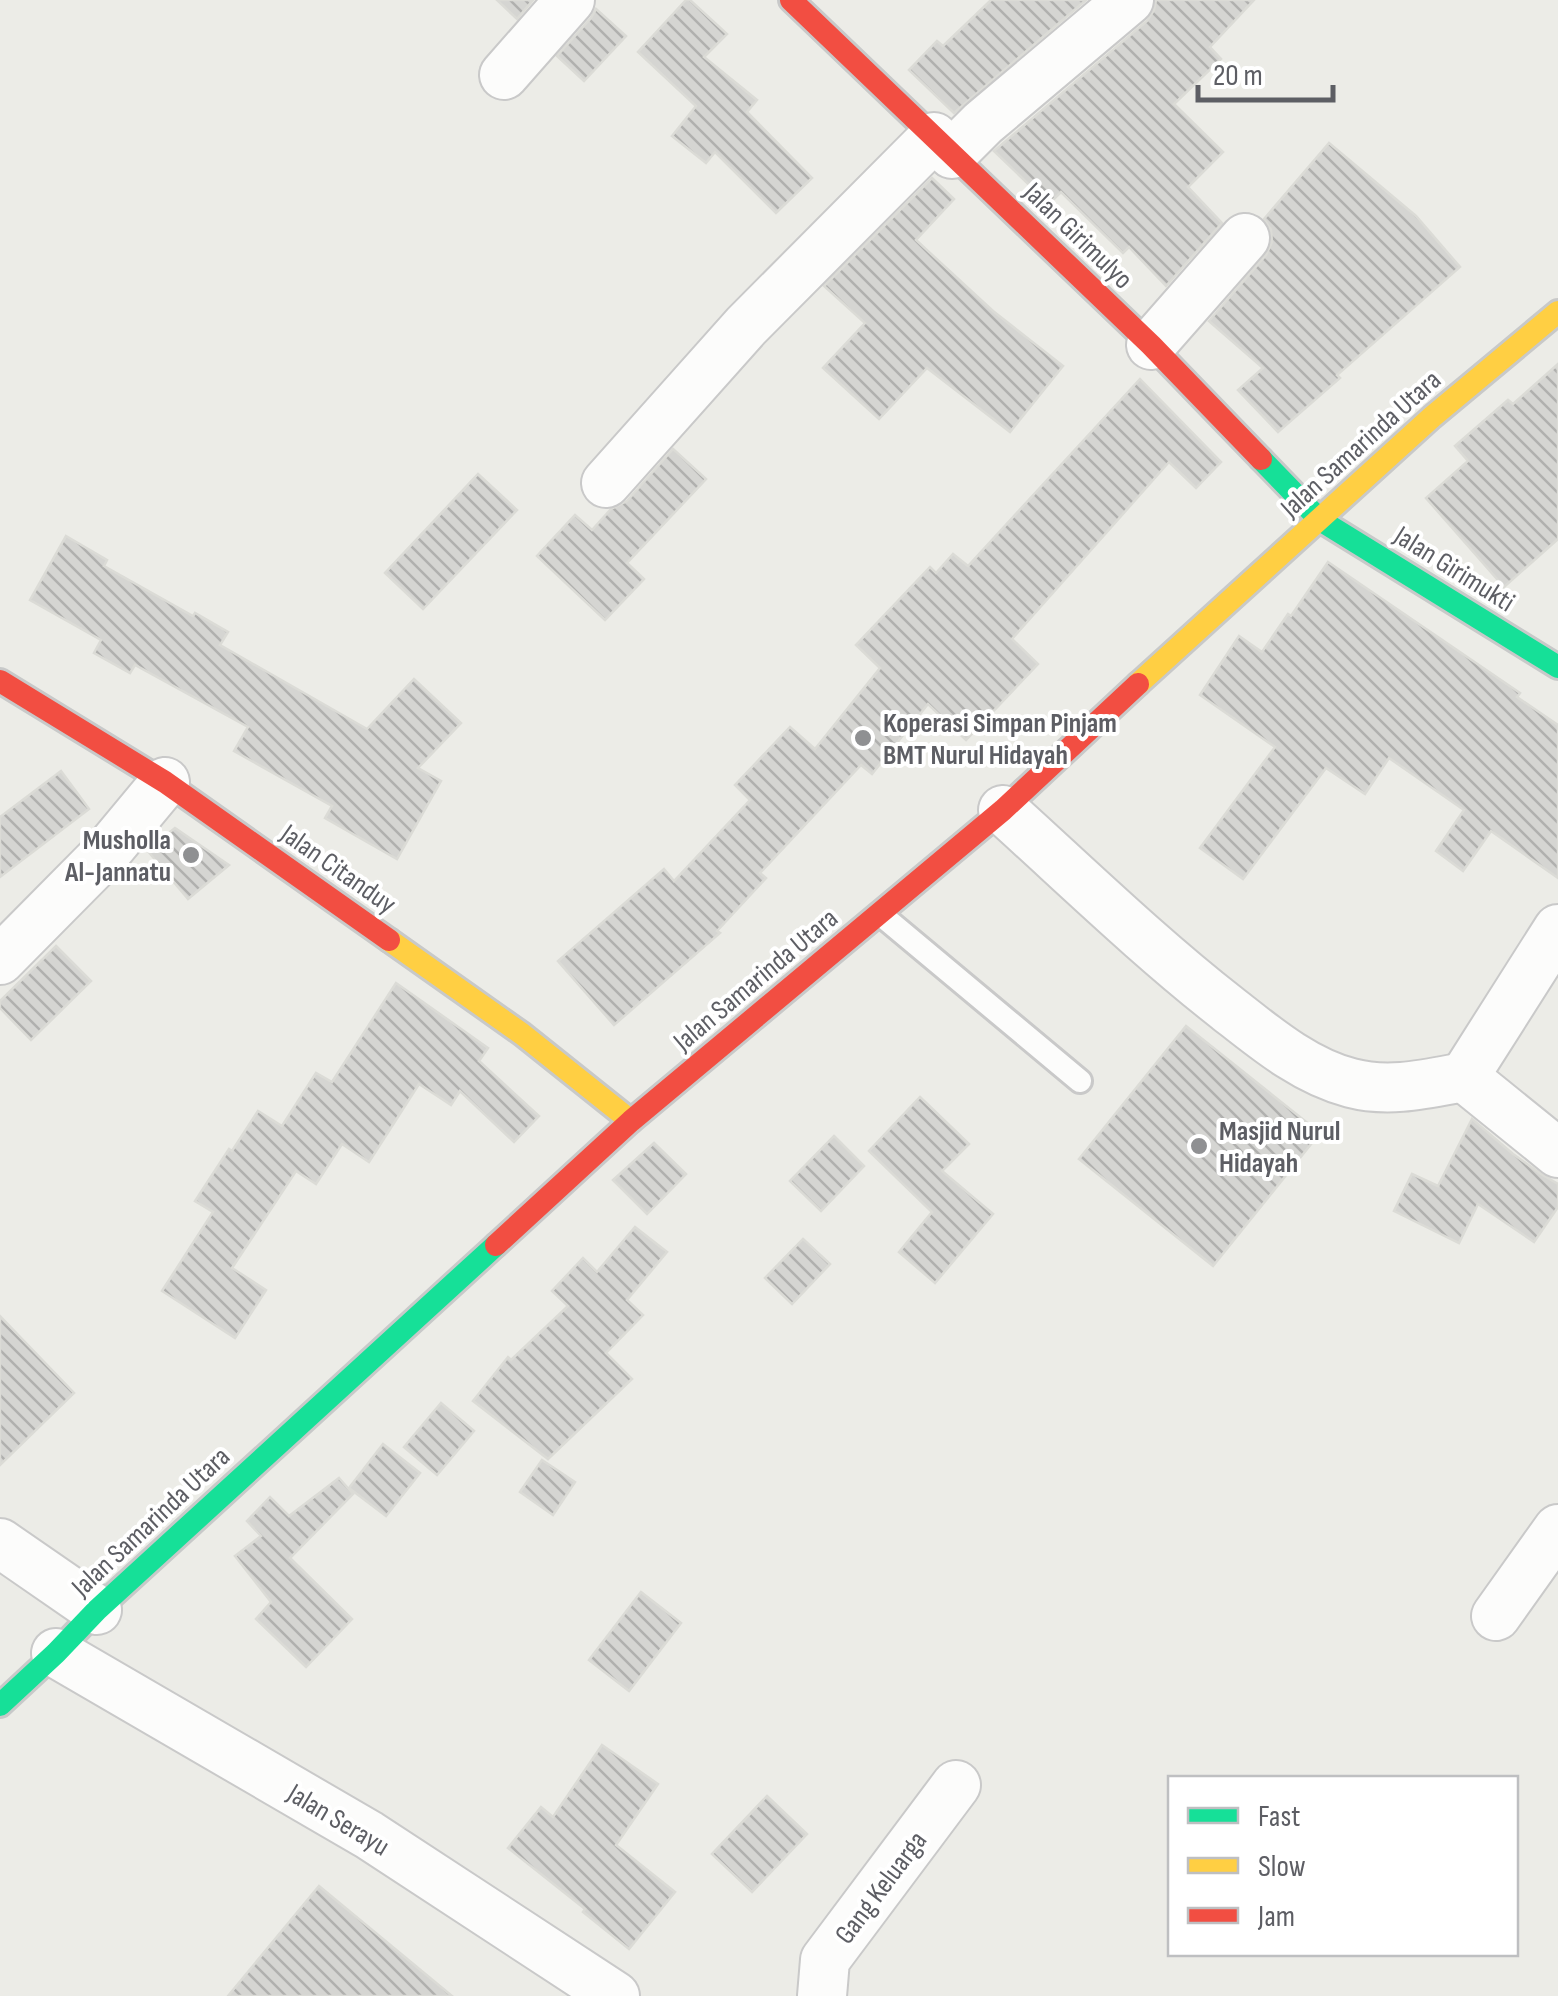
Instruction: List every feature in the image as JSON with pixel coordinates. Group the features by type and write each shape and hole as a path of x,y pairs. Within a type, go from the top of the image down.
{"main road":[{"name":"Jalan Girimulyo","path":"791,0 1150,346 1320,520"},
{"name":"Jalan Samarinda Utara","path":"0,1705 97,1610 631,1121 1004,810 1200,624 1432,416 1558,312"},
{"name":"Jalan Girimukti","path":"1320,520 1558,667"},
{"name":"Jalan Citanduy","path":"0,682 164,782 522,1034 631,1121"}],"street":[{"path":"504,75 570,0"},
{"path":"606,483 746,326 943,146 983,123 1129,0"},
{"path":"1150,346 1245,238"},
{"path":"0,960 106,853 164,782"},
{"path":"1004,810 1170,963 1268,1040 1323,1075 1388,1089 1464,1077 1558,1153"},
{"path":"1464,1077 1558,930"},
{"path":"1496,1616 1558,1529"},
{"path":"0,1543 97,1610"},
{"name":"Jalan Serayu","path":"56,1653 369,1835 614,1996"},
{"name":"Gang Keluarga","path":"822,1996 825,1960 956,1785"}],"lane":[{"path":"880,914 1080,1081"}],"building":[{"path":"497,0 533,0 517,19"},
{"path":"686,0 727,34 704,57 757,100 747,112 812,178 776,213 715,152 706,163 672,136 696,106 638,52"},
{"path":"991,0 1086,0 954,113 909,70 937,41 943,46"},
{"path":"1156,0 1254,0 1210,47 1221,59 1174,104 1223,152 1188,187 1222,223 1166,286 1129,247 1123,253 1061,192 1049,204 994,151 1147,21"},
{"path":"596,9 626,36 584,81 557,56"},
{"path":"1329,143 1416,216 1460,267 1278,432 1238,390 1263,368 1209,321 1266,255 1272,242 1264,219"},
{"path":"932,178 954,199 916,240 993,311 1063,366 1010,432 927,368 879,419 823,368 865,323 824,286"},
{"path":"1558,364 1558,539 1504,587 1426,498 1468,461 1455,446 1508,400 1513,404"},
{"path":"1140,379 1221,462 1196,488 1169,462 1012,639 1038,664 966,740 928,704 872,774 861,765 760,873 766,878 717,931 720,933 614,1025 558,961 664,869 674,881 750,800 735,785 790,727 815,749 880,668 856,645 930,567 936,573 953,554 968,566"},
{"path":"673,449 706,479 627,563 644,579 605,620 537,556 575,515 592,530 611,509 627,501"},
{"path":"478,474 517,510 423,609 385,573"},
{"path":"66,536 107,560 104,566 228,632 220,645 367,729 414,679 461,723 418,768 441,781 397,859 325,818 332,806 234,751 248,727 135,665 130,673 94,653 101,640 30,600"},
{"path":"1328,562 1520,693 1517,697 1558,725 1558,878 1491,831 1463,871 1436,851 1464,810 1389,758 1365,794 1326,768 1243,879 1200,848 1275,747 1200,695 1239,636 1262,652"},
{"path":"61,771 89,809 0,877 0,817"},
{"name":"Musholla Al-Jannatu","path":"175,828 229,865 188,899 147,850"},
{"path":"56,946 91,981 31,1040 0,1008 0,1001"},
{"path":"396,983 488,1048 479,1061 539,1116 514,1142 460,1091 451,1105 419,1084 369,1162 342,1144 316,1184 296,1171 232,1268 266,1290 235,1338 162,1291 213,1212 195,1201 258,1111 282,1126 316,1073 332,1082"},
{"name":"Masjid Nurul Hidayah","path":"1186,1026 1320,1133 1213,1266 1079,1159"},
{"path":"920,1097 969,1144 942,1171 993,1214 935,1283 899,1252 932,1212 869,1151"},
{"path":"1472,1119 1513,1154 1558,1184 1558,1207 1534,1242 1478,1204 1459,1243 1394,1211 1412,1174 1438,1186"},
{"path":"834,1136 864,1166 821,1211 790,1181"},
{"path":"654,1143 686,1174 647,1214 613,1180"},
{"path":"635,1227 667,1252 627,1300 643,1315 606,1353 632,1379 548,1459 473,1401 508,1357 511,1360 568,1306 552,1291 583,1258 597,1272"},
{"path":"803,1239 830,1264 792,1304 765,1278"},
{"path":"0,1316 74,1393 0,1465"},
{"path":"441,1403 474,1431 437,1475 404,1447"},
{"path":"383,1444 420,1473 386,1516 349,1488"},
{"path":"542,1460 575,1482 553,1515 520,1492"},
{"path":"339,1478 353,1494 290,1558 352,1619 306,1667 256,1619 271,1602 235,1556 261,1536 247,1521 270,1497 289,1516"},
{"path":"641,1592 681,1623 629,1691 589,1660"},
{"path":"602,1745 658,1784 616,1845 675,1892 629,1949 508,1848 541,1807 553,1817"},
{"path":"767,1796 807,1834 752,1892 712,1854"},
{"path":"319,1886 452,1996 228,1996"}],"traffic: fast":[{"path":"1261,459 1320,520 1558,667"},
{"path":"0,1705 97,1610 496,1245"}],"traffic: slow":[{"path":"1138,684 1432,417 1558,312"},
{"path":"389,940 522,1034 631,1121"}],"traffic: jam":[{"path":"791,0 1151,345 1261,459"},
{"path":"0,681 165,782 389,940"},
{"path":"496,1245 631,1121 1003,810 1138,684"}],"place":[{"name":"Koperasi Simpan Pinjam BMT Nurul Hidayah","path":"863,738"},
{"name":"Musholla Al-Jannatu","path":"191,855"},
{"name":"Masjid Nurul Hidayah","path":"1199,1146"}]}
